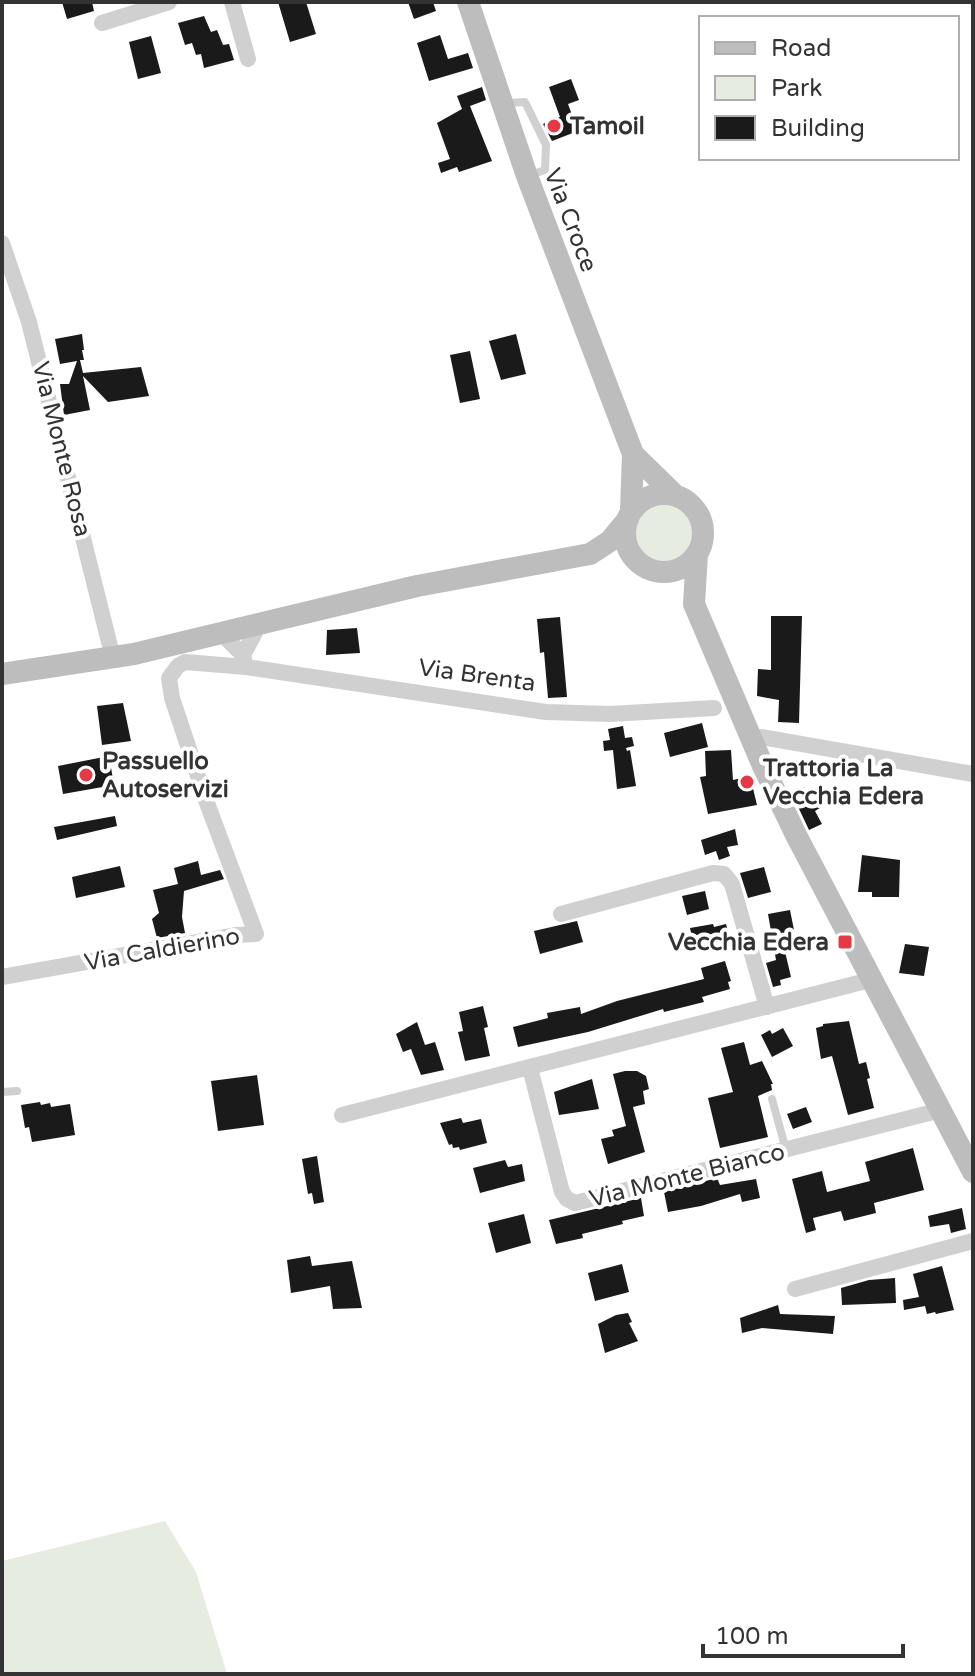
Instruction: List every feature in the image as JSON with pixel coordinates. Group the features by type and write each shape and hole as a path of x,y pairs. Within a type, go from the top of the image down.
{"main road":[{"name":"Via Croce","path":"468,2 527,176 633,454 626,541 630,552 651,569"},
{"name":"Via Croce","path":"633,454 675,495 686,500 701,519 702,543 697,554"},
{"path":"2,674 113,658 417,586 590,554 610,541 640,502 662,493 675,495"},
{"path":"590,554 651,569 679,569 697,554"},
{"path":"697,554 694,604 751,739 796,835 973,1172"},
{"path":"651,569 694,604"}],"street":[{"path":"102,23 169,2"},
{"path":"232,2 248,59"},
{"name":"Via Monte Rosa","path":"2,243 33,337 113,658"},
{"path":"221,633 244,661 259,625"},
{"name":"Via Caldierino","path":"2,977 256,934 207,803 172,698 169,678 178,666 193,661 244,661"},
{"name":"Via Brenta","path":"244,661 546,712 610,714 714,708"},
{"path":"751,739 761,737 973,774"},
{"path":"561,914 713,873 724,874 732,884 767,1007"},
{"path":"342,1115 874,979"},
{"name":"Via Monte Bianco","path":"530,1068 562,1192 575,1203 941,1110"},
{"path":"795,1289 973,1241"}],"lane":[{"path":"2,1092 17,1091"},
{"path":"772,1099 786,1150"}],"green space":[{"path":"664,504 676,506 685,513 692,522 692,546 685,555 676,562 664,564 652,562 643,555 636,546 634,534 636,522 643,513 652,506"},
{"path":"165,1521 196,1572 227,1674 2,1674 2,1561"}],"building":[{"path":"62,2 92,2 94,11 67,19"},
{"path":"278,2 306,2 316,34 290,42"},
{"path":"408,2 433,2 436,11 414,19"},
{"path":"204,16 211,32 217,30 223,45 229,44 234,60 204,68 201,54 196,55 192,43 185,45 178,23"},
{"path":"440,35 448,59 468,53 473,68 429,81 417,43"},
{"path":"151,36 161,73 138,79 129,42"},
{"path":"571,79 579,100 568,104 578,131 552,141 543,124 560,117 549,87"},
{"path":"482,87 486,100 470,106 492,161 459,172 457,167 441,173 438,163 450,159 437,123 462,109 457,96"},
{"path":"82,334 84,360 80,360 83,373 141,367 149,396 108,402 83,376 90,410 64,415 60,384 69,384 77,361 60,364 55,339"},
{"path":"516,334 526,374 501,380 489,341"},
{"path":"470,351 480,399 460,403 450,355"},
{"path":"771,616 802,616 799,723 778,722 779,700 757,696 758,669 771,670"},
{"path":"560,617 567,697 548,698 537,619"},
{"path":"357,628 360,653 326,655 327,630"},
{"path":"123,703 131,741 102,745 97,706"},
{"path":"702,723 708,747 670,757 664,733"},
{"path":"623,726 625,738 632,737 634,746 626,748 630,750 636,786 617,789 613,750 604,751 603,741 610,740 608,729"},
{"path":"731,750 733,780 750,776 757,805 708,814 700,777 706,776 705,751"},
{"name":"Passuello Autoservizi","path":"109,756 114,785 63,794 58,766"},
{"path":"804,787 812,801 823,794 828,803 815,811 822,824 809,830 792,794"},
{"path":"115,816 117,826 57,840 54,827"},
{"path":"735,829 738,845 727,847 730,856 719,860 716,851 705,855 701,840"},
{"path":"862,855 900,860 899,897 872,897 872,892 858,892"},
{"path":"198,861 201,875 220,870 224,879 184,891 182,917 185,933 157,938 152,919 159,913 153,890 178,884 174,868"},
{"path":"120,866 125,887 76,898 72,877"},
{"path":"764,867 771,892 748,898 740,873"},
{"path":"705,891 709,909 687,915 682,896"},
{"path":"790,910 796,940 783,943 791,977 780,980 781,985 773,987 766,963 776,960 768,914"},
{"path":"577,921 583,942 540,954 534,931"},
{"path":"713,924 714,927 726,924 732,946 716,951 713,940 694,946 690,928"},
{"path":"905,944 929,947 924,976 899,973"},
{"path":"725,961 730,989 702,997 704,1002 664,1012 663,1009 588,1032 518,1047 513,1027 548,1018 547,1013 580,1007 581,1014 617,1001 704,979 701,968"},
{"path":"483,1006 490,1056 465,1061 458,1032 463,1031 459,1012"},
{"path":"849,1021 859,1064 866,1062 874,1108 848,1115 832,1056 821,1059 816,1028 823,1024"},
{"path":"417,1022 425,1045 435,1042 444,1070 421,1075 411,1049 403,1052 396,1034"},
{"path":"783,1028 793,1046 772,1057 761,1035"},
{"path":"744,1042 750,1065 762,1061 773,1084 772,1090 758,1096 768,1137 720,1148 708,1098 733,1092 721,1048"},
{"path":"637,1071 646,1076 649,1089 643,1091 645,1104 633,1107 645,1152 608,1164 601,1139 614,1136 612,1130 626,1126 613,1074"},
{"path":"257,1075 264,1125 218,1131 211,1081"},
{"path":"592,1079 599,1109 559,1115 554,1092"},
{"path":"40,1102 41,1105 50,1103 51,1107 70,1104 75,1135 32,1142 29,1127 25,1128 21,1105"},
{"path":"806,1107 812,1122 793,1129 787,1114"},
{"path":"461,1118 463,1123 481,1119 487,1143 460,1150 449,1145 440,1123"},
{"path":"913,1148 924,1190 874,1203 876,1213 844,1221 841,1211 813,1218 816,1230 806,1233 792,1179 822,1171 827,1192 870,1181 865,1162"},
{"path":"317,1156 324,1202 314,1204 312,1193 308,1194 302,1159"},
{"path":"505,1160 508,1167 522,1164 525,1181 480,1193 473,1168"},
{"path":"717,1178 720,1185 756,1179 760,1198 742,1202 740,1194 668,1212 664,1192"},
{"path":"641,1198 644,1216 582,1234 583,1238 556,1244 549,1220"},
{"path":"962,1208 966,1229 951,1233 949,1224 930,1227 928,1216"},
{"path":"524,1214 531,1243 496,1253 488,1223"},
{"path":"310,1256 312,1266 352,1261 362,1308 333,1309 330,1286 291,1293 287,1260"},
{"path":"622,1264 629,1292 595,1301 588,1273"},
{"path":"942,1266 954,1310 927,1314 925,1306 904,1310 903,1300 919,1297 913,1274"},
{"path":"895,1278 896,1303 842,1305 841,1288 869,1280"},
{"path":"778,1305 780,1314 835,1316 833,1334 762,1328 742,1333 740,1318"},
{"path":"628,1313 632,1322 629,1323 638,1341 605,1353 598,1324"}],"place":[{"name":"Tamoil","path":"554,126"},
{"name":"Passuello Autoservizi","path":"86,775"},
{"name":"Trattoria La Vecchia Edera","path":"747,782"},
{"name":"Vecchia Edera","path":"845,942"}]}
